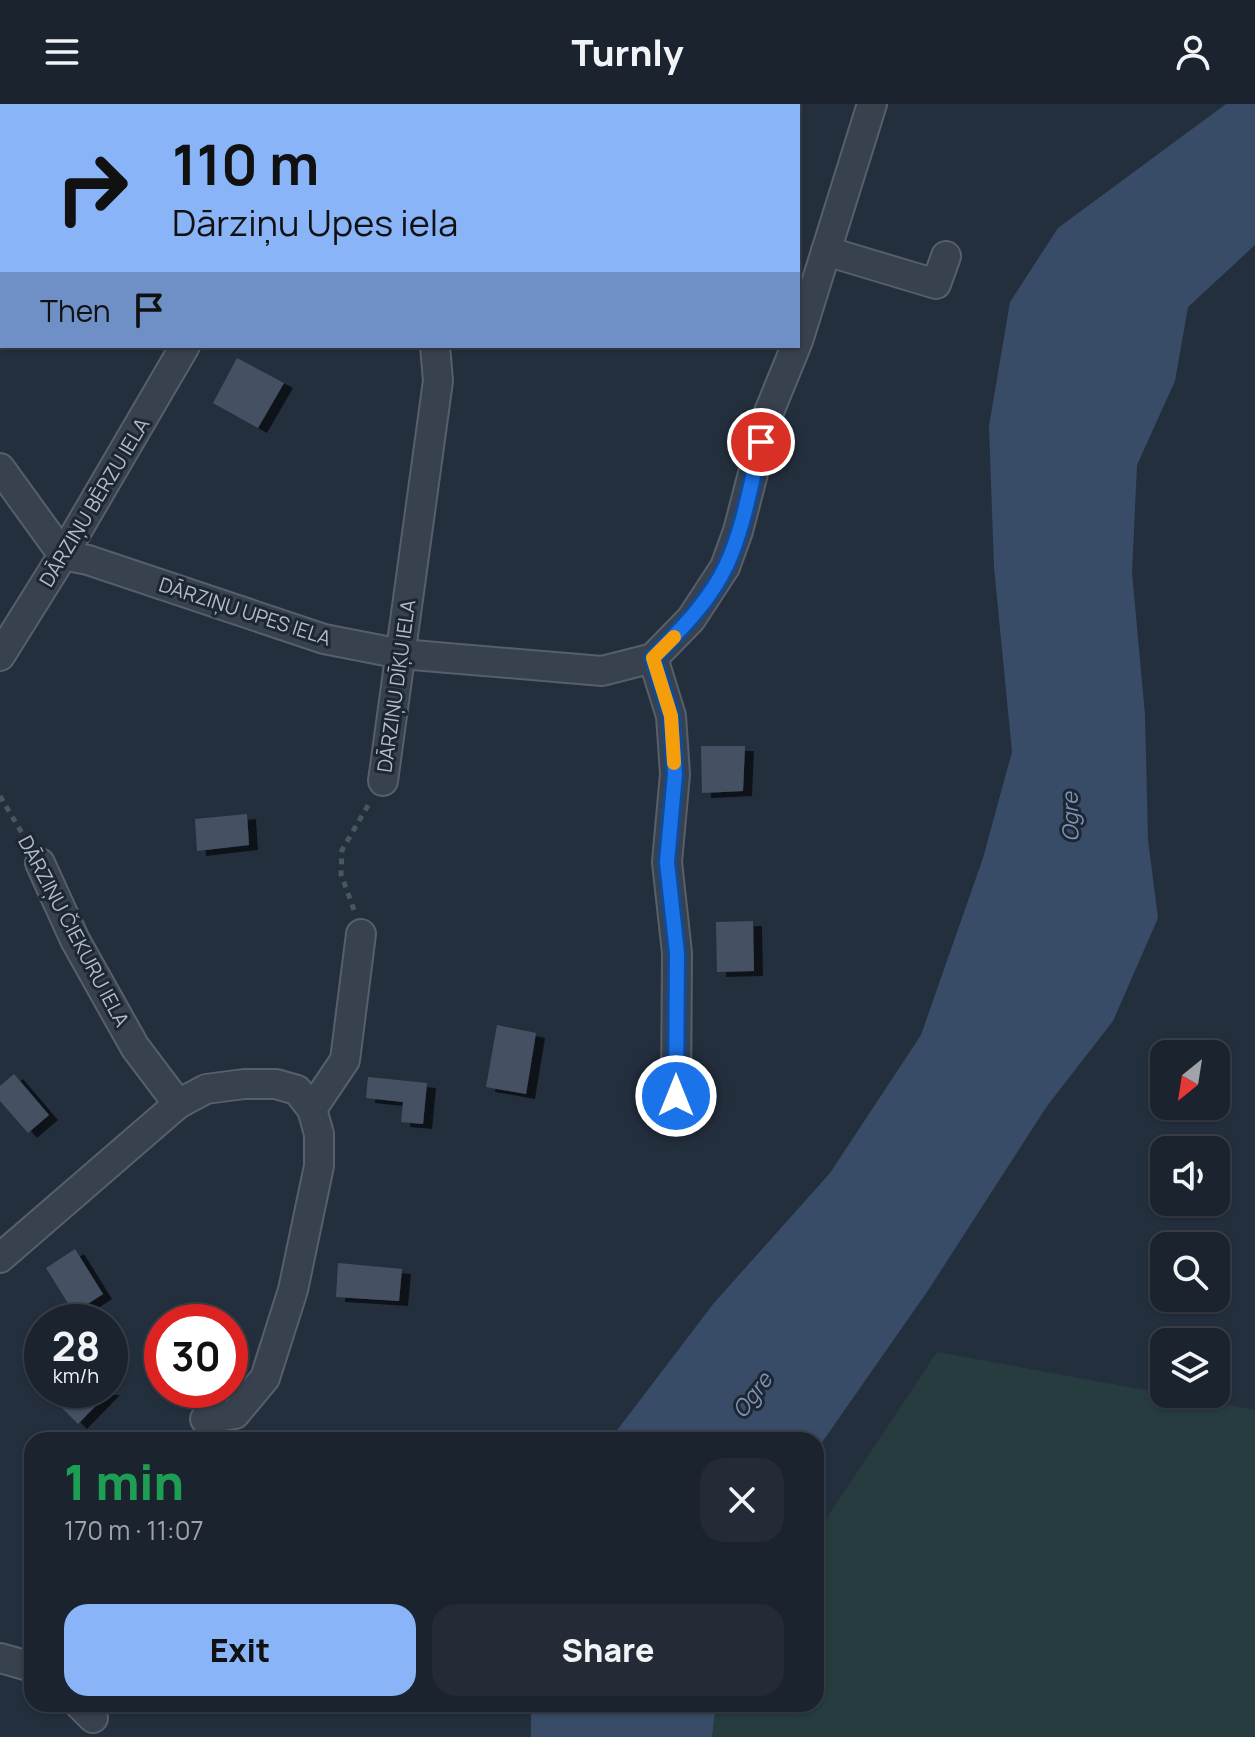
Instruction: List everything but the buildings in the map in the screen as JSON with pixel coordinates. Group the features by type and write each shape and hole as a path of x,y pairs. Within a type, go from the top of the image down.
{"street":[{"path":"800,334 872,104"},
{"path":"826,251 936,284 946,256"},
{"name":"DĀRZIŅU BĒRZU IELA","path":"0,656 184,348"},
{"name":"DĀRZIŅU DĪĶU IELA","path":"383,781 438,381 435,348"},
{"path":"676,1096 677,953 667,862 675,774 671,716 653,658 691,619 725,567 738,531 769,412 795,348"},
{"path":"0,468 63,555"},
{"name":"DĀRZIŅU UPES IELA","path":"63,555 88,560 324,639 401,654 602,671 653,658"},
{"name":"DĀRZIŅU ČIEKURU IELA","path":"40,863 75,940 135,1047 178,1104"},
{"path":"312,1109 345,1060 361,934"},
{"path":"0,1258 178,1104 206,1089 244,1084 276,1084 297,1090 312,1109 319,1134 319,1166 293,1290 265,1378 235,1414 205,1419"},
{"path":"0,1658 24,1665"}],"path":[{"name":"DĀRZIŅU DĪĶU IELA","path":"361,934 341,874 342,850 383,781"},
{"name":"DĀRZIŅU ČIEKURU IELA","path":"0,796 40,863"}],"green space":[{"path":"937,1352 1150,1391 1150,1408 1230,1408 1230,1405 1255,1410 1255,1737 712,1737 715,1712 824,1712 824,1522"}],"water":[{"name":"Ogre","path":"1226,104 1255,104 1255,245 1188,307 1175,381 1137,465 1132,573 1145,715 1148,840 1158,918 1113,1021 1047,1106 929,1289 824,1440 824,1432 617,1432 714,1303 830,1173 921,1035 983,858 1012,752 994,567 989,426 1010,302 1058,228"},
{"path":"531,1712 715,1712 712,1737 531,1737"}],"slow traffic":[{"path":"674,637 653,658 671,716 674,763"}],"route":[{"path":"676,1096 677,953 667,862 675,774 671,716 653,658 691,619 725,567 738,531 761,442"}]}
